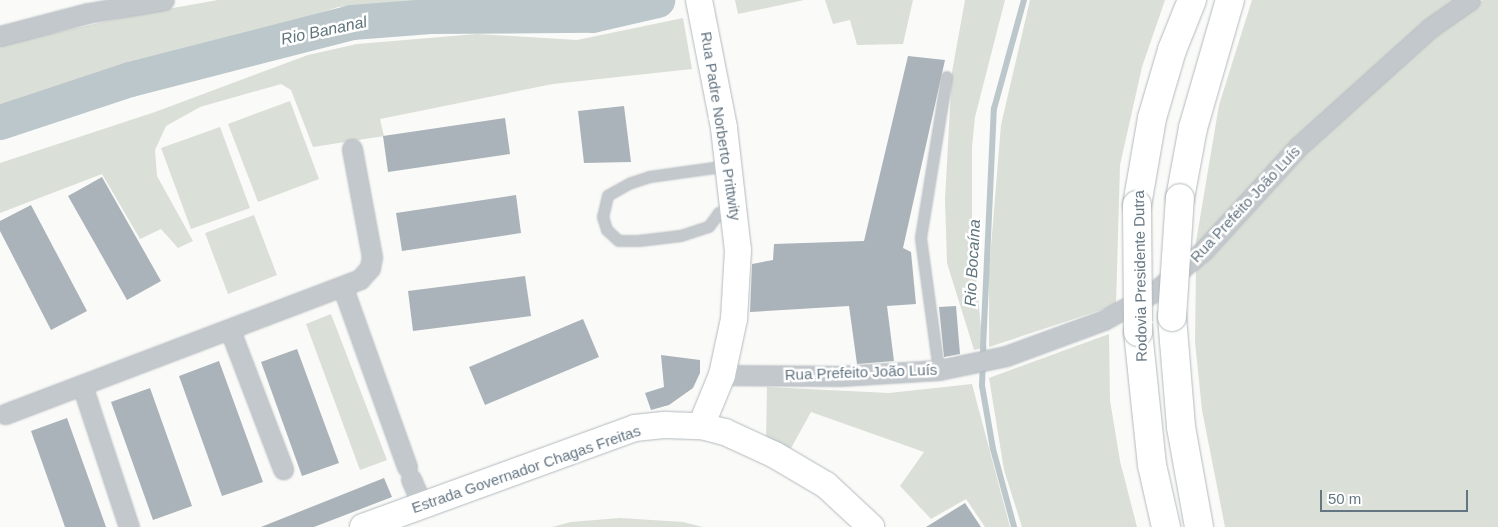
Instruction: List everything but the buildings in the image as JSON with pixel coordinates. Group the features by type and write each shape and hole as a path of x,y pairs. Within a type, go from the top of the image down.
{"highway":[{"name":"Rodovia Presidente Dutra","path":"1166,527 1152,466 1138,332 1137,205 1152,118 1172,50 1192,0"},
{"path":"1199,527 1181,427 1172,317 1180,198 1193,128 1230,0"}],"main road":[{"name":"Rua Padre Norberto Prittwity","path":"701,8 730,166 735,208 738,275 734,319 722,375 701,426"},
{"name":"Estrada Governador Chagas Freitas","path":"363,527 635,428 701,426 738,437 807,473 846,501 871,527"}],"street":[{"path":"0,36 87,7 164,0"},
{"name":"Rua Prefeito João Luís","path":"722,375 855,375 939,370 1006,356 1104,320 1154,292 1204,250 1299,146 1430,28 1470,0"},
{"path":"5,414 343,288 366,274 372,263 352,149"},
{"path":"343,288 409,473 422,504"},
{"path":"230,330 283,469"},
{"path":"82,385 129,527"}],"lane":[{"path":"939,370 921,238 947,77"},
{"path":"730,166 650,177 631,182 608,196 603,217 607,230 619,241 639,242 703,230 709,227 719,213 735,208"}],"shaded area":[{"path":"218,0 430,0 338,7 0,118 0,45 139,14"},
{"path":"735,0 804,0 738,14"},
{"path":"825,0 913,0 903,44 857,45 850,20 833,24"},
{"path":"965,0 1005,0 975,117 972,147 972,236 983,348 974,350 947,263 945,199 952,72"},
{"path":"1030,0 1165,0 1142,67 1120,165 1116,305 989,347 989,271 1001,125"},
{"path":"1252,0 1461,0 1195,248 1219,105"},
{"path":"1483,0 1498,0 1498,527 1225,527 1202,410 1195,342 1196,265 1263,201 1334,123 1430,38"},
{"path":"683,18 692,69 553,84 380,119 384,136 313,147 291,90 281,84 200,107 166,126 155,150 157,176 193,241 178,248 161,229 140,239 102,174 0,213 0,163 155,112 308,55 357,44 477,34 577,40"},
{"path":"290,101 319,179 258,202 228,124"},
{"path":"220,127 250,208 191,229 161,148"},
{"path":"254,215 277,275 228,294 205,233"},
{"path":"331,314 387,460 360,470 306,324"},
{"path":"1109,334 1110,400 1120,461 1137,527 1022,527 1004,470 989,378"},
{"path":"972,384 1010,527 985,527 966,499 931,519 900,486 924,452 811,412 790,450 766,442 767,387 889,393"},
{"path":"620,518 683,522 703,527 552,527 571,522"}],"waterway":[{"name":"Rio Bananal","path":"0,122 130,79 352,22 430,16 592,15 657,0"},
{"name":"Rio Bocaína","path":"1014,527 993,449 982,386 994,109 1024,0"}]}
